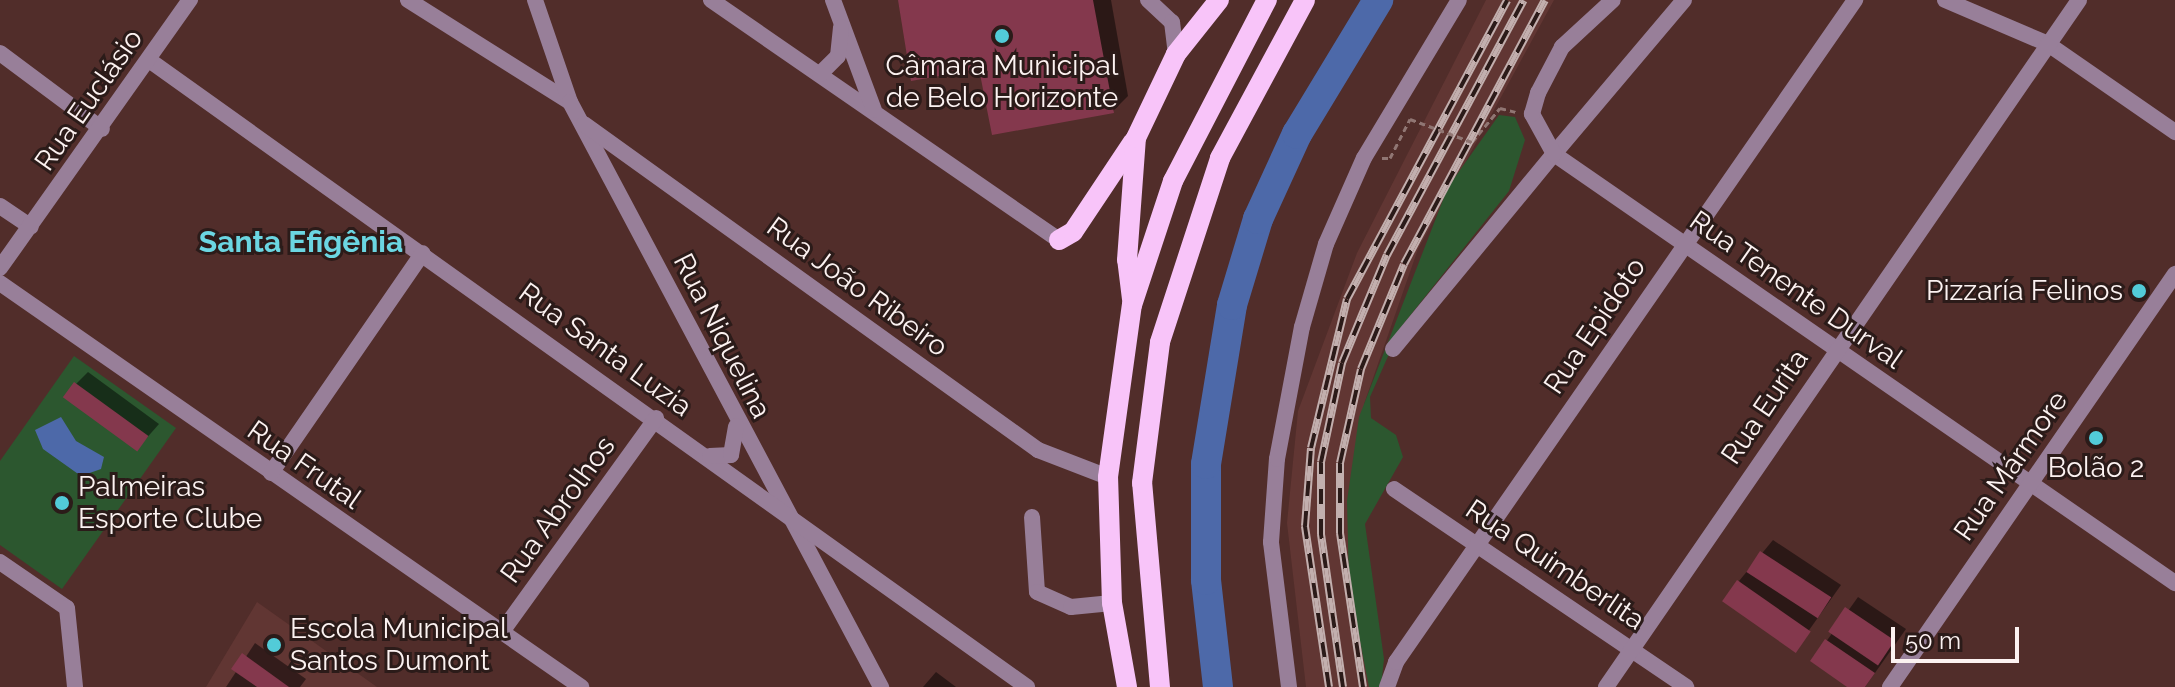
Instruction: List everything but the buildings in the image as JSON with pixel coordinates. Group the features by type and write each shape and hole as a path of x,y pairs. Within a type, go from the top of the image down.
{"main road":[{"path":"1059,240 1073,232 1136,138 1176,54 1219,0"},
{"path":"1127,687 1112,603 1108,477 1132,305 1173,181 1267,0"},
{"path":"1160,687 1142,483 1163,328 1220,158 1305,0"},
{"path":"1132,305 1127,260 1136,138"}],"street":[{"name":"Rua Euclásio","path":"0,268 102,129 190,0"},
{"path":"408,0 570,102"},
{"name":"Rua Niquelina","path":"535,0 570,102 780,508 881,687"},
{"path":"711,0 1059,240"},
{"path":"833,0 874,110"},
{"path":"1148,0 1170,6 1176,54"},
{"path":"1289,687 1271,542 1277,459 1302,327 1326,244 1364,158 1459,0"},
{"path":"1554,154 1532,114 1562,47 1613,0"},
{"path":"1393,349 1684,0"},
{"name":"Rua Epidoto","path":"1387,687 1396,662 1683,243 1855,0"},
{"path":"1945,0 2048,44 2175,132"},
{"name":"Rua Eurita","path":"1606,687 2079,0"},
{"path":"820,74 838,56 840,22"},
{"path":"0,53 102,129"},
{"name":"Rua Santa Luzia","path":"149,60 656,418 1027,687"},
{"name":"Rua João Ribeiro","path":"583,124 630,153 1038,450 1108,477"},
{"path":"611,178 630,153"},
{"name":"Rua Tenente Durval","path":"1554,154 2175,583"},
{"path":"0,206 31,227"},
{"path":"271,473 423,253"},
{"name":"Rua Mármore","path":"1890,687 2175,274"},
{"name":"Rua Frutal","path":"0,283 581,687"},
{"name":"Rua Abrolhos","path":"501,633 656,418"},
{"path":"705,454 731,455 736,421"},
{"name":"Rua Quimberlita","path":"1394,489 1686,687"},
{"path":"1032,517 1037,592 1071,607 1112,603"},
{"path":"0,562 67,608 75,687"}],"path":[{"path":"1390,158 1410,119 1472,142 1500,108 1532,114"}],"shaded area":[{"path":"1486,0 1554,0 1418,249 1364,404 1362,517 1377,687 1306,687 1287,523 1298,411 1357,253"},
{"name":"Escola Municipal Santos Dumont","path":"257,602 377,687 206,687"}],"green space":[{"path":"1499,115 1515,117 1525,140 1509,191 1401,327 1370,397 1371,418 1396,435 1403,457 1365,524 1384,659 1381,687 1369,687 1349,585 1347,501 1359,417 1448,187"},
{"name":"Palmeiras Esporte Clube","path":"74,356 176,428 62,589 0,545 0,461"}],"water":[{"path":"61,417 76,441 104,457 101,469 81,476 43,449 35,430"}],"waterway":[{"path":"1218,687 1206,580 1206,464 1232,305 1258,219 1297,134 1378,0"}],"railway":[{"path":"1329,687 1305,526 1311,448 1347,299 1507,0"},
{"path":"1343,687 1321,534 1321,462 1342,363 1387,255 1524,0"},
{"path":"1363,687 1340,533 1340,463 1361,369 1404,264 1545,0"}],"place":[{"name":"Câmara Municipal de Belo Horizonte","path":"1002,36"},
{"name":"Pizzaría Felinos","path":"2139,291"},
{"name":"Bolão 2","path":"2096,438"},
{"name":"Palmeiras Esporte Clube","path":"62,503"},
{"name":"Escola Municipal Santos Dumont","path":"274,645"}],"district":[{"name":"Santa Efigênia","path":"301,242"}]}
